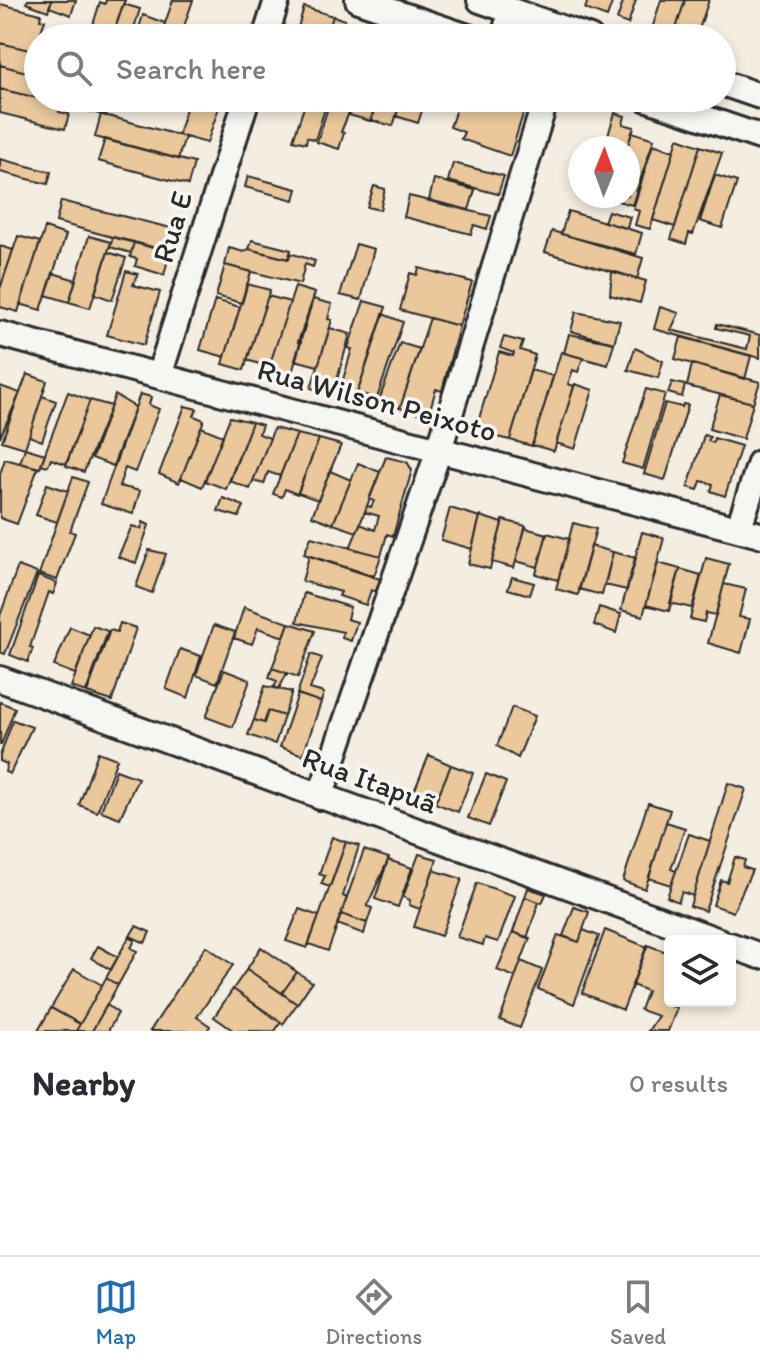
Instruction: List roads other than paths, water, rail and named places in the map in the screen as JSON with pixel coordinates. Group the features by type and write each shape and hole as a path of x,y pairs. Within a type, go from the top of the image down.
{"street":[{"path":"269,24 277,0"},
{"path":"358,0 429,24"},
{"path":"480,0 550,24"},
{"path":"508,24 512,11"},
{"path":"736,88 760,96"},
{"name":"Rua E","path":"159,376 243,112"},
{"path":"320,797 439,450 542,112"},
{"path":"686,112 760,137"},
{"name":"Rua Wilson Peixoto","path":"0,334 749,531"},
{"path":"749,531 760,463"},
{"name":"Rua Itapuã","path":"0,679 702,935"},
{"path":"736,947 760,956"}]}
